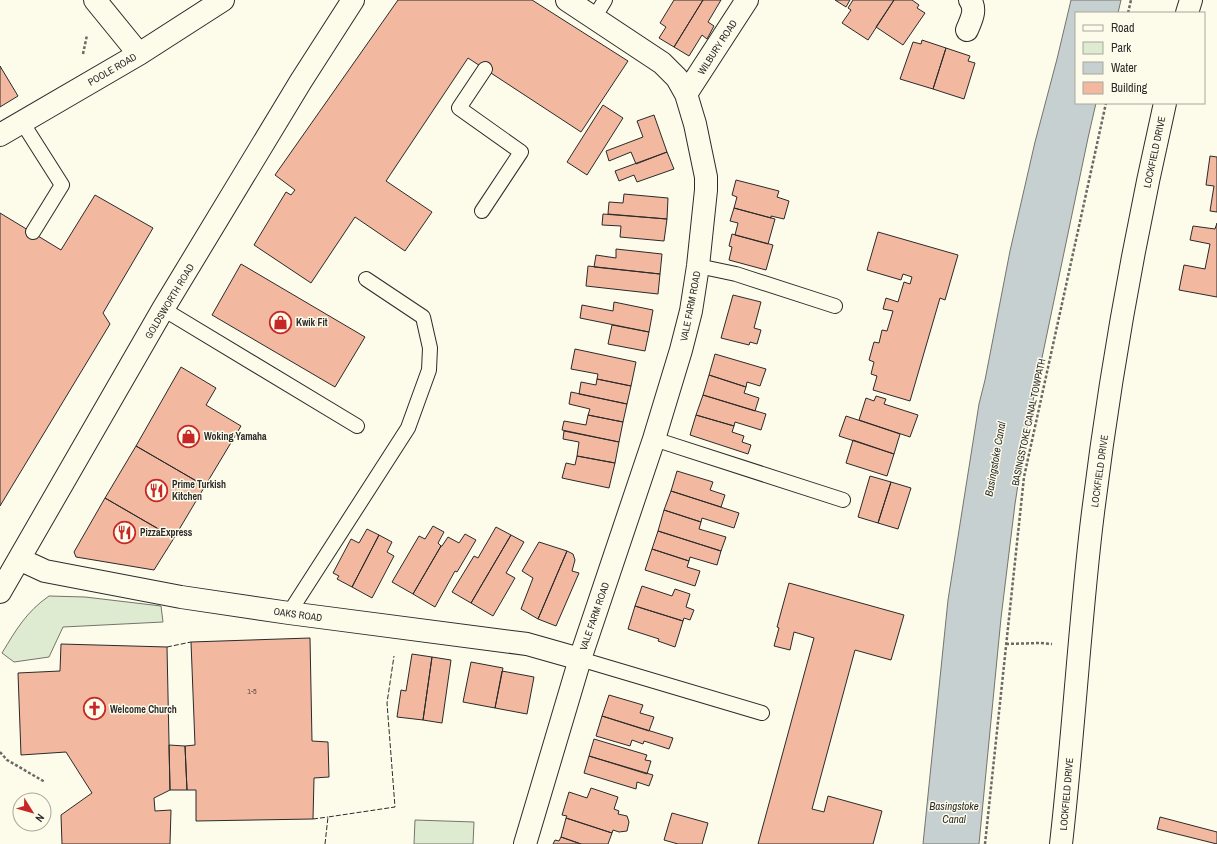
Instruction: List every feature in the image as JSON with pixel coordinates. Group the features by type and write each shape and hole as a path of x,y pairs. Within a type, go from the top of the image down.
{"street":[{"path":"95,0 139,54"},
{"name":"POOLE ROAD","path":"0,135 139,54 223,0"},
{"name":"VALE FARM ROAD","path":"525,844 580,659 654,439 681,350 691,311 698,266 706,190 706,177 695,124 686,94 677,78 600,9 567,0"},
{"name":"WILBURY ROAD","path":"686,94 747,0"},
{"path":"967,30 973,13 973,4 970,0"},
{"path":"1187,12 1190,0"},
{"name":"GOLDSWORTH ROAD","path":"0,592 163,309 348,4"},
{"name":"LOCKFIELD DRIVE","path":"1061,844 1078,646 1107,404 1136,238 1165,104"},
{"name":"OAKS ROAD","path":"19,559 45,571 181,597 289,614 527,644 580,659"}],"lane":[{"path":"482,211 521,152 459,108 485,69"},
{"path":"22,122 62,185 33,232"},
{"path":"698,266 736,274 836,306"},
{"path":"289,614 408,428 429,370 430,348 423,317 366,278"},
{"path":"163,309 357,426"},
{"path":"654,439 843,500"},
{"path":"580,659 762,713"}],"path":[{"path":"1128,12 1131,0"},
{"name":"BASINGSTOKE CANAL TOWPATH","path":"985,844 1024,477 1106,104"},
{"path":"1006,644 1040,643 1078,646"},
{"path":"0,752 7,760 45,782"}],"green space":[{"path":"49,596 85,597 161,606 163,622 63,627 49,657 14,662 2,653 28,615"},
{"path":"415,820 474,822 473,844 414,844"}],"water":[{"name":"Basingstoke Canal","path":"1071,0 1121,0 1118,12 1075,12 1075,104 1096,104 1025,439 1015,504 1001,618 979,844 923,844 948,600 979,404 1010,251 1035,142"}],"building":[{"path":"398,0 532,0 628,61 581,132 468,58 386,181 432,212 405,251 355,217 311,283 254,245 286,192 291,195 295,190 275,175"},
{"path":"674,0 703,0 674,47 659,38 666,27 660,23"},
{"path":"703,0 721,0 708,22 714,26 707,39 702,35 689,56 674,47"},
{"path":"835,0 850,0 846,7"},
{"path":"853,0 894,0 868,40 842,23 851,10 848,8"},
{"path":"894,0 912,0 919,5 917,8 925,13 903,45 876,27"},
{"path":"922,40 946,48 933,89 900,79 913,42 921,44"},
{"path":"946,48 970,56 968,61 975,63 964,99 933,89"},
{"path":"0,66 18,96 0,107"},
{"path":"603,105 623,118 587,175 567,162"},
{"path":"654,115 667,152 636,164 631,152 609,161 606,151 643,137 637,121"},
{"path":"667,152 674,169 637,182 634,175 619,181 615,171"},
{"path":"1210,156 1217,157 1217,212 1210,211 1214,186 1206,185"},
{"path":"736,180 779,191 777,197 789,201 784,219 771,216 771,218 734,208 737,197 732,195"},
{"path":"624,194 668,198 667,219 608,214 609,202 623,203"},
{"path":"95,195 153,228 103,313 110,324 0,506 0,213 61,250"},
{"path":"734,208 775,219 768,244 735,235 738,223 730,221"},
{"path":"603,214 667,219 664,241 620,237 621,226 602,225"},
{"path":"1217,223 1217,297 1179,290 1184,265 1205,269 1210,244 1190,240 1193,226 1215,229"},
{"path":"878,232 958,255 945,300 940,298 910,401 873,390 877,376 871,374 874,362 869,360 874,342 879,343 882,330 887,331 893,311 883,309 886,298 898,302 904,282 910,284 912,277 903,274 901,280 867,270"},
{"path":"732,234 773,245 766,270 729,260 732,247 729,246"},
{"path":"616,249 662,254 660,274 594,267 596,255 616,258"},
{"name":"Kwik Fit","path":"241,264 365,337 335,387 212,315"},
{"path":"588,266 660,274 658,294 586,286"},
{"path":"733,295 761,302 754,328 761,330 757,344 750,342 749,345 721,338"},
{"path":"614,302 653,310 649,332 580,318 582,305 613,311"},
{"path":"612,325 649,332 645,351 608,344"},
{"path":"575,349 636,362 631,386 597,379 598,374 571,369"},
{"path":"715,354 766,369 760,386 747,382 746,387 709,375"},
{"name":"Woking Yamaha","path":"181,367 216,388 206,405 241,426 205,486 136,446"},
{"path":"709,375 746,387 744,393 759,398 755,411 703,395"},
{"path":"597,379 631,386 627,404 579,394 581,382 596,385"},
{"path":"571,392 627,404 623,422 588,415 590,409 569,404"},
{"path":"703,395 766,414 761,430 735,422 734,426 696,415"},
{"path":"876,396 886,399 884,404 918,415 910,437 859,420 866,398 874,401"},
{"path":"588,415 623,422 619,442 562,430 564,421 586,425"},
{"path":"696,415 734,426 732,432 744,436 742,442 751,445 748,454 690,435"},
{"path":"846,416 900,434 894,454 839,436"},
{"path":"564,431 619,442 615,463 577,456 579,442 563,439"},
{"path":"853,440 894,454 887,476 846,463"},
{"name":"Prime Turkish Kitchen","path":"136,446 205,486 174,538 105,498"},
{"path":"577,456 615,463 609,488 562,478 566,463 575,465"},
{"path":"677,471 713,482 710,490 725,495 721,507 671,491"},
{"path":"870,476 891,482 878,523 858,517"},
{"path":"891,482 911,488 898,529 878,523"},
{"path":"671,491 739,513 734,528 702,518 701,522 664,510"},
{"name":"PizzaExpress","path":"105,498 174,538 154,570 76,557 74,552"},
{"path":"664,510 701,522 699,529 726,537 721,551 658,531"},
{"path":"433,526 444,532 438,543 441,546 413,594 392,582 419,536 425,539"},
{"path":"496,527 511,535 471,603 452,592 474,556 478,558"},
{"path":"367,529 379,535 352,587 337,579 339,576 333,573 351,539 359,543"},
{"path":"658,531 721,551 717,565 690,557 689,561 652,549"},
{"path":"465,534 476,540 457,572 455,571 435,607 413,594 441,546 448,537 459,543"},
{"path":"379,535 392,542 387,552 394,556 372,598 352,587"},
{"path":"511,535 524,542 506,573 515,578 493,616 471,603"},
{"path":"539,542 567,551 538,619 521,609 533,578 522,571"},
{"path":"652,549 689,561 687,567 700,571 695,586 645,570"},
{"path":"567,551 573,554 575,560 572,571 579,573 556,626 538,619"},
{"path":"789,583 904,615 891,660 855,650 812,809 824,812 828,796 882,811 873,844 758,844 814,638 794,632 790,650 774,646 779,628 777,627"},
{"path":"642,586 672,596 675,589 690,594 686,607 694,610 690,620 684,618 683,621 635,606"},
{"path":"635,606 683,621 675,647 658,641 659,639 628,629"},
{"name":"Welcome Church","path":"310,638 312,741 328,742 329,777 314,778 313,819 196,821 196,790 187,790 185,746 195,745 191,642"},
{"name":"Welcome Church","path":"61,644 167,647 170,790 154,798 155,811 171,810 170,844 62,844 61,815 92,793 66,752 21,755 18,673 60,671"},
{"path":"412,654 432,657 423,720 397,717 401,690 406,691"},
{"path":"432,657 451,660 442,723 423,720"},
{"path":"471,662 503,668 495,708 463,702"},
{"path":"502,671 534,677 527,714 495,708"},
{"path":"609,695 643,705 640,713 654,717 649,731 602,716"},
{"path":"602,716 673,738 669,749 644,741 643,744 632,740 630,746 596,736"},
{"path":"594,739 647,755 645,760 651,761 647,774 589,756"},
{"path":"169,745 185,746 187,790 170,790"},
{"path":"589,756 653,775 649,786 637,782 636,789 584,773"},
{"path":"591,788 618,797 614,809 619,811 618,814 627,816 629,822 627,831 619,832 613,830 612,833 566,818 567,816 562,815 569,792 587,798"},
{"path":"672,813 708,823 702,844 678,844 664,840"},
{"path":"1160,817 1217,832 1217,844 1157,829"},
{"path":"566,818 612,833 608,844 581,844 561,837"},
{"path":"561,837 581,844 553,844 555,840 559,841"}],"fence":[{"path":"167,647 191,642"},
{"path":"325,844 328,817 395,807 387,703 394,656"},
{"path":"313,819 328,817"}],"place":[{"name":"Kwik Fit","path":"280,322"},
{"name":"Woking Yamaha","path":"188,436"},
{"name":"Prime Turkish Kitchen","path":"156,490"},
{"name":"PizzaExpress","path":"124,532"},
{"name":"Welcome Church","path":"94,709"}]}
